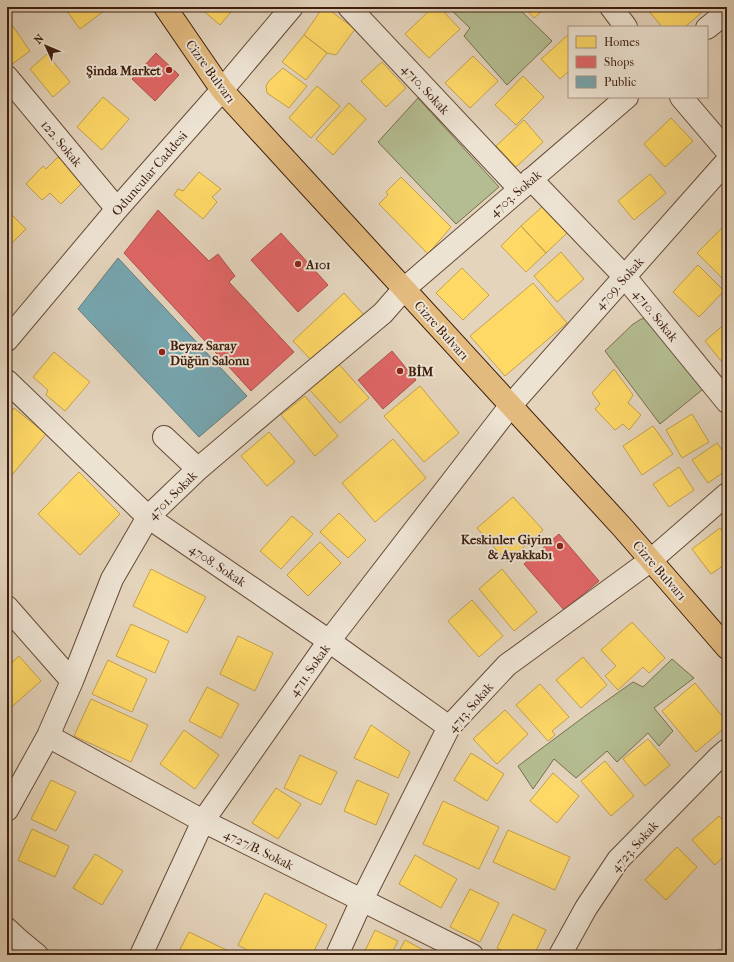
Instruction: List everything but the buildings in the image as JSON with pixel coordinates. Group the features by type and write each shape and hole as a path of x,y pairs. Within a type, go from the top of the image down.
{"main road":[{"name":"Cizre Bulvarı","path":"166,7 222,90 622,527 727,648"}],"street":[{"name":"Oduncular Caddesi","path":"7,340 117,209 222,90 292,7"},
{"name":"4710. Sokak","path":"349,7 526,184 625,277 727,402"},
{"path":"611,7 625,26"},
{"path":"708,27 727,12"},
{"name":"122. Sokak","path":"9,83 117,209"},
{"name":"4703. Sokak","path":"404,289 626,98"},
{"path":"682,98 727,151"},
{"name":"4709. Sokak","path":"511,405 727,160"},
{"name":"4701. Sokak","path":"7,810 48,736 72,681 112,579 148,517 198,469 383,313 404,289"},
{"name":"4708. Sokak","path":"7,381 148,517 329,641 449,727"},
{"name":"4711. Sokak","path":"141,955 203,821 329,641 511,405"},
{"path":"164,437 198,469"},
{"name":"4713. Sokak","path":"337,955 362,900 449,727 507,665 651,560 727,494"},
{"path":"7,607 72,681"},
{"name":"4727/B. Sokak","path":"48,736 203,821 472,955"},
{"name":"4723. Sokak","path":"560,955 586,908 618,860 727,750"},
{"path":"7,929 20,942 37,955"}],"green space":[{"path":"448,7 517,7 552,41 507,85 464,36 470,28"},
{"path":"418,98 499,187 456,224 378,142"},
{"path":"649,318 707,386 660,424 605,351 632,325 641,319"},
{"path":"672,659 694,678 654,708 673,731 659,746 648,733 617,762 607,751 576,778 554,759 533,789 518,766 633,682 643,687"}],"place":[{"name":"Şinda Market","path":"169,70"},
{"name":"A101","path":"298,264"},
{"name":"Beyaz Saray Düğün Salonu","path":"162,352"},
{"name":"BİM","path":"400,371"},
{"name":"Keskinler Giyim & Ayakkabı","path":"560,546"}]}
